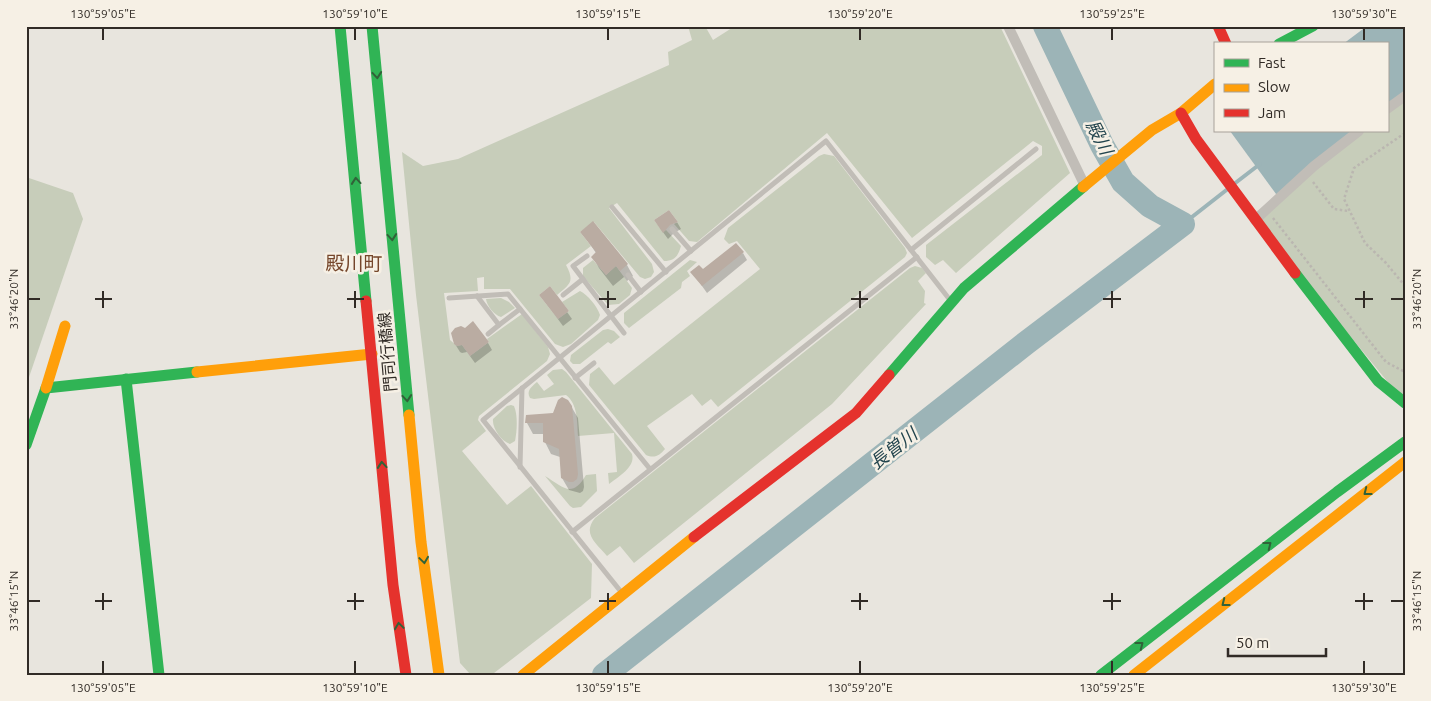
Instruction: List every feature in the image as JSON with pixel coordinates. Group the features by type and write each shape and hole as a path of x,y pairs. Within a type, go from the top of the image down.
{"street":[{"name":"門司行橋線","path":"340,26 393,585 406,675"},
{"name":"門司行橋線","path":"372,26 421,542 439,675"},
{"path":"1008,26 1088,182"},
{"path":"1218,26 1225,42"},
{"path":"1284,42 1313,26"},
{"path":"523,675 666,558 856,412 964,288 1088,182 1152,130 1181,113 1214,85"},
{"path":"1388,108 1405,96"},
{"path":"1181,113 1196,140 1378,381 1405,403"},
{"path":"1255,220 1306,173 1358,132"},
{"path":"26,445 65,326"},
{"path":"46,388 372,354"},
{"path":"126,380 159,675"},
{"path":"1101,675 1337,492 1405,442"},
{"path":"1134,675 1405,462"}],"lane":[{"path":"622,594 483,420 826,141 951,302"},
{"path":"911,250 1036,149"},
{"path":"612,207 666,272"},
{"path":"672,229 691,251"},
{"path":"587,256 573,266 624,332"},
{"path":"572,532 916,257"},
{"path":"628,275 641,292"},
{"path":"562,295 583,279"},
{"path":"448,298 508,294 650,470"},
{"path":"477,296 499,325"},
{"path":"488,334 520,309"},
{"path":"574,378 594,363"},
{"path":"520,467 522,388"}],"path":[{"path":"1405,133 1354,168 1344,199 1348,212 1365,243 1386,263 1405,286"},
{"path":"1306,173 1334,209 1348,212"},
{"path":"1266,209 1386,362 1405,372"}],"green space":[{"path":"688,26 705,26 713,40 735,26 1000,26 1070,173 956,273 943,260 935,265 926,257 926,245 1042,155 1042,146 1033,141 912,238 827,133 697,242 689,241 674,224 678,222 669,210 654,220 663,232 666,230 681,246 677,255 671,260 664,261 617,203 609,208 652,264 654,272 651,277 645,279 640,277 594,222 580,232 591,246 566,265 571,279 570,282 557,295 550,286 539,295 558,319 569,311 562,302 580,291 586,295 599,312 598,320 571,344 563,347 555,344 510,289 484,289 484,277 477,278 478,291 444,293 450,340 457,346 462,345 470,356 489,342 487,339 522,314 548,347 550,354 547,361 479,416 478,420 486,431 462,451 507,505 531,486 592,564 591,598 494,673 470,674 460,663 416,295 402,152 423,166 458,159 669,65 668,52 692,40"},
{"path":"1405,96 1405,403 1255,220 1358,132 1388,132 1388,108"},
{"path":"824,154 834,156 905,248 907,253 905,257 718,407 711,399 702,406 692,394 647,426 665,449 657,456 646,455 589,385 590,374 599,367 614,385 760,269 737,241 729,244 724,239 728,228"},
{"path":"26,177 73,193 83,219 26,386"},
{"path":"593,260 606,275 616,266 632,288 630,295 619,304 608,305 583,276 583,268"},
{"path":"690,260 697,262 687,271 690,276 682,282 681,288 629,328 624,323 624,313"},
{"path":"915,266 922,268 926,273 918,281 925,291 924,303 926,304 832,404 634,563 620,546 607,556 590,534 591,524 595,518 910,268"},
{"path":"501,298 515,308 501,317 491,310 486,299"},
{"path":"603,330 614,331 620,337 611,344 608,342 580,364 573,364 570,361 571,355"},
{"path":"562,369 632,454 633,459 629,467 609,484 608,473 617,472 614,433 578,436 575,408 566,395 534,399 529,396 530,389 537,382 544,391 554,384 547,375 553,370"},
{"path":"507,406 514,406 517,423 515,441 510,444 498,434 493,419"},
{"path":"596,474 597,491 581,507 573,508 545,476 562,487 572,489 586,475"}],"water":[{"path":"1367,26 1405,26 1405,96 1388,108 1388,42 1346,42"},
{"path":"1231,132 1358,132 1279,198"}],"building":[{"path":"669,210 678,222 670,225 663,233 654,220"},
{"path":"593,221 628,264 620,271 616,266 606,275 591,257 596,252 580,232"},
{"path":"736,243 744,252 702,286 690,272 699,265 703,269"},
{"path":"550,286 569,311 558,319 539,295"},
{"path":"473,321 489,342 470,356 462,345 457,346 454,344 451,333 455,328 461,326 465,328"},
{"path":"562,397 568,400 572,406 578,474 577,479 573,482 561,478 559,449 543,442 543,423 525,423 526,415 553,413 558,400"}],"waterway":[{"name":"長曽川","path":"604,675 1026,343 1183,224 1150,206 1123,182 1102,145 1045,26"},
{"path":"1234,184 1260,164"},
{"path":"1183,224 1229,188"}],"traffic: fast":[{"path":"340,26 366,301"},
{"path":"372,26 409,415"},
{"path":"1283,42 1313,26"},
{"path":"889,375 964,288 1083,187"},
{"path":"1295,273 1378,381 1405,403"},
{"path":"26,445 46,388 197,372"},
{"path":"126,379 159,675"},
{"path":"1101,675 1337,492 1405,442"}],"traffic: slow":[{"path":"1083,187 1152,130 1181,113 1214,85"},
{"path":"46,388 65,326"},
{"path":"197,372 372,354"},
{"path":"409,415 421,542 439,675"},
{"path":"1134,675 1405,462"},
{"path":"523,675 694,537"}],"traffic: jam":[{"path":"1218,26 1225,42"},
{"path":"1181,113 1196,139 1295,273"},
{"path":"366,301 393,585 406,675"},
{"path":"694,537 856,413 889,375"}],"district":[{"name":"殿川町","path":"354,263"}],"water label":[{"name":"殿川","path":"1100,137"}]}
